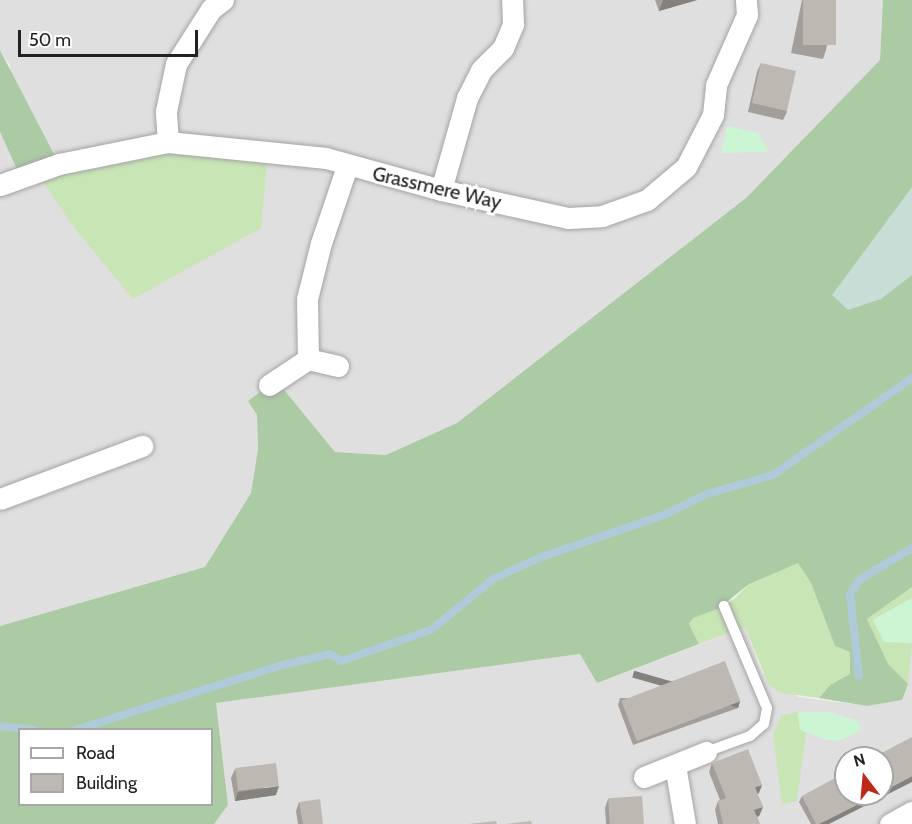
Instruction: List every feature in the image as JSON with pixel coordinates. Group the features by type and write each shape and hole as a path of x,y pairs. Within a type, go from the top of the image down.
{"street":[{"path":"441,190 467,98 481,70 503,48 513,24 512,0"},
{"name":"Grassmere Way","path":"0,185 59,164 168,142 326,158 347,166 441,190 568,218 602,216 647,200 686,167 704,138 713,115 724,61 747,15 746,0"},
{"path":"168,142 168,85 190,38 213,3"},
{"path":"308,359 308,299 321,243 347,166"},
{"path":"268,385 308,359 338,366"},
{"path":"0,499 142,446"},
{"path":"644,777 706,752"},
{"path":"675,765 686,824"},
{"path":"891,824 912,812"}],"lane":[{"path":"706,752 750,735 764,724 767,708 724,606"}],"shaded area":[{"path":"0,0 883,0 880,60 746,198 457,423 386,455 335,452 276,380 248,401 257,415 258,449 251,493 205,567 0,626 0,132 21,177 10,65 0,50"},
{"path":"912,187 912,275 881,299 848,310 832,295"},
{"path":"912,587 912,824 214,824 228,805 216,703 580,654 597,683 745,627 762,672 799,697 867,706 901,700 899,597"}],"green space":[{"path":"883,0 912,0 912,587 867,619 888,664 908,684 902,700 867,706 819,698 830,685 850,674 850,652 835,646 811,583 798,563 749,584 718,609 693,618 689,624 699,644 597,683 580,654 216,703 228,805 214,824 0,824 0,626 205,567 251,493 258,449 257,415 248,401 276,380 335,452 386,455 457,423 746,198 880,60"},
{"path":"0,50 59,164 21,178 0,132"},
{"path":"727,126 758,133 769,152 721,153"},
{"path":"168,142 268,152 261,228 133,299 72,225 37,172"},
{"path":"798,562 811,583 835,646 850,652 850,674 830,685 819,698 782,693 769,685 745,627 699,644 689,624 692,618 718,609 734,599 749,584"},
{"path":"912,587 912,598 873,620 905,644 912,643 908,684 888,665 867,619"},
{"path":"912,598 912,643 884,642 873,620"},
{"path":"798,712 800,729 806,732 797,801 782,804 773,736 781,715"},
{"path":"798,712 828,712 856,720 862,730 839,741 824,739 800,730"}],"building":[{"path":"803,0 836,0 836,45 803,45"},
{"path":"761,63 796,71 787,111 752,103"},
{"path":"725,661 740,701 637,741 621,701"},
{"path":"912,737 912,776 894,786 894,746"},
{"path":"748,749 762,785 755,787 763,807 754,810 760,824 723,824 718,801 726,798 712,763"},
{"path":"276,763 279,786 238,791 235,768"},
{"path":"834,779 834,806 854,806 816,824 802,796"},
{"path":"642,796 644,824 610,824 608,798"},
{"path":"320,799 323,824 303,824 299,802"},
{"path":"496,821 497,824 469,824"},
{"path":"531,821 532,824 506,824"}],"waterway":[{"path":"81,728 279,666 330,654 341,661 431,630 493,579 544,556 664,515 707,494 773,475 912,378"},
{"path":"859,676 850,594 859,580 912,548"},
{"path":"0,726 18,728"}]}
